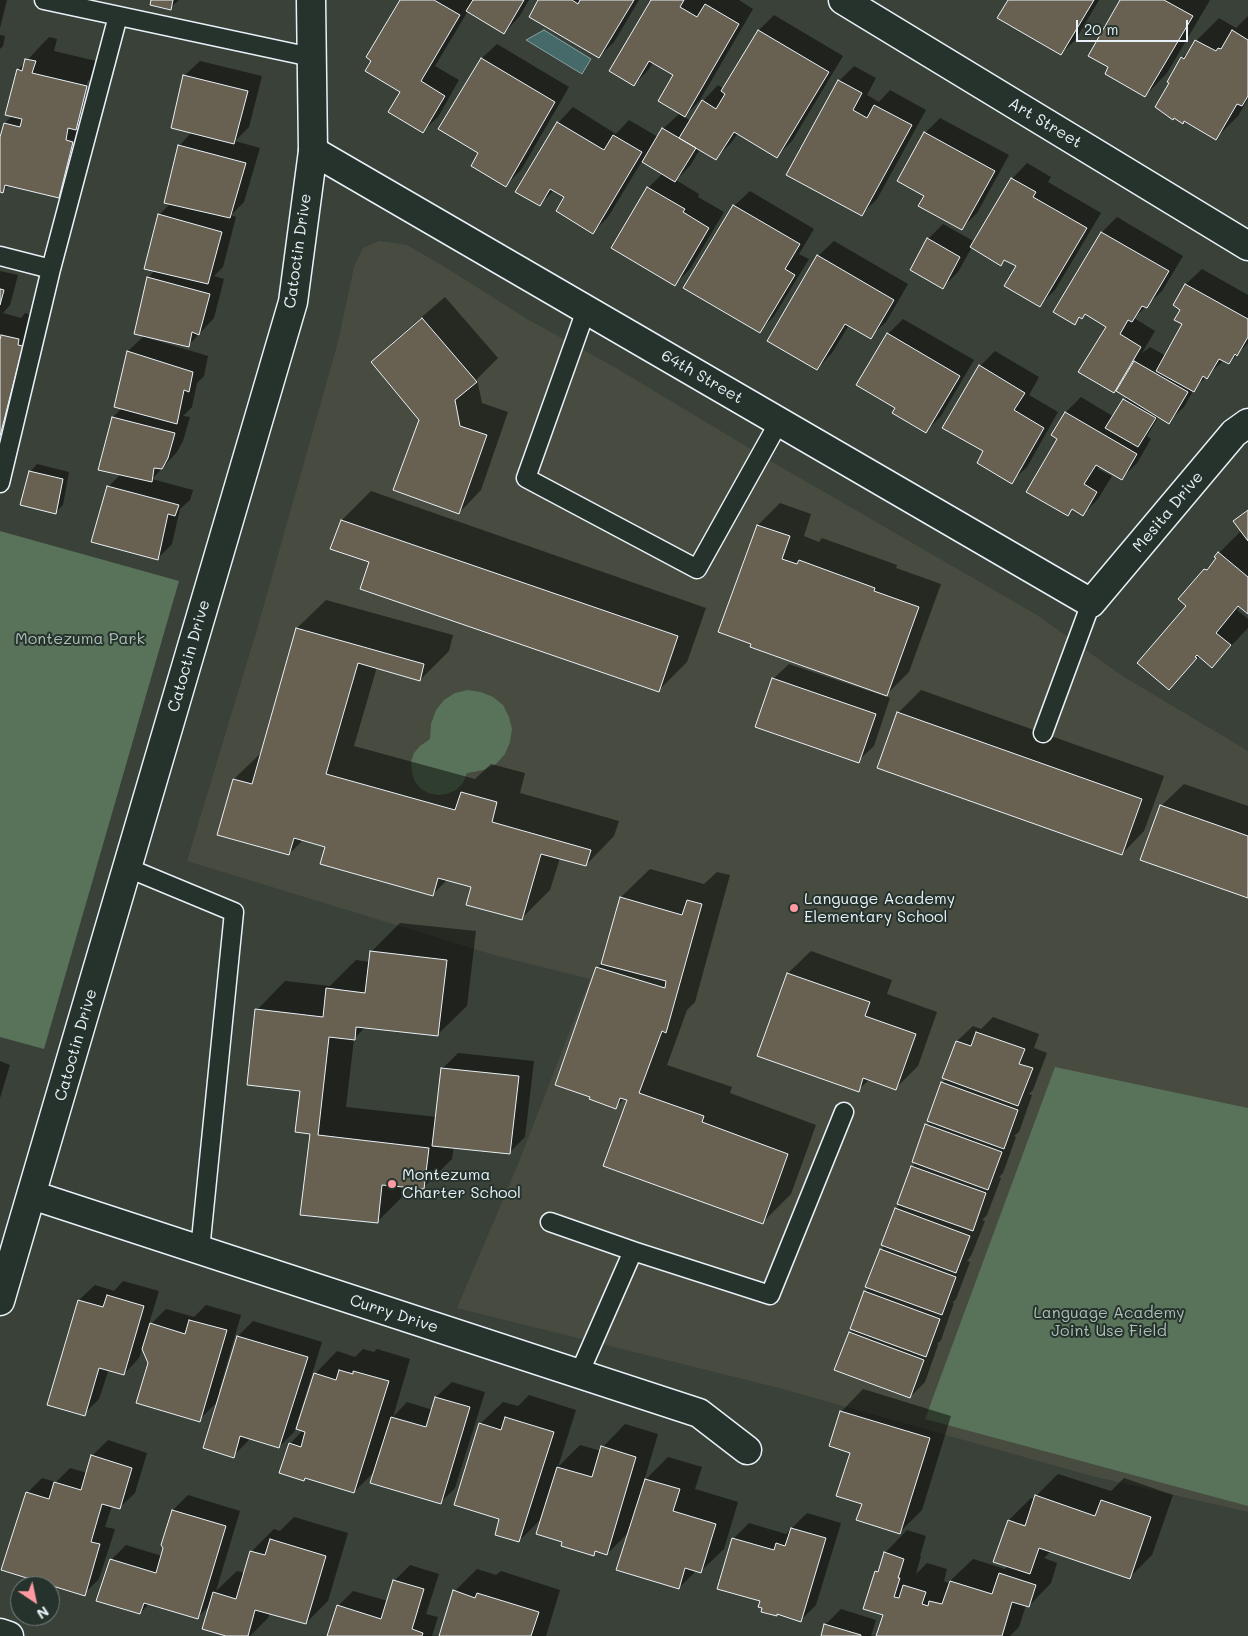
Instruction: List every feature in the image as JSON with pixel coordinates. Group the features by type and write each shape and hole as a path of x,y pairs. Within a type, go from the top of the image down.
{"street":[{"name":"Catoctin Drive","path":"0,1301 293,302 312,151 311,0"},
{"name":"Art Street","path":"843,0 1248,246"},
{"name":"64th Street","path":"312,151 1091,603"},
{"name":"Mesita Drive","path":"1091,603 1234,433 1248,423"},
{"name":"Curry Drive","path":"32,1195 699,1413 747,1450"},
{"path":"0,1633 9,1636"}],"lane":[{"path":"44,0 311,57"},
{"path":"0,483 51,269 118,16"},
{"path":"0,256 51,269"},
{"path":"586,310 526,478 697,569 779,422"},
{"path":"1043,733 1091,603"},
{"path":"128,868 234,912 200,1250"},
{"path":"550,1222 770,1295 844,1112"},
{"path":"579,1374 633,1251"}],"shaded area":[{"name":"Language Academy Elementary School","path":"379,241 407,245 445,267 527,319 616,368 774,463 1037,615 1121,675 1248,751 1248,1512 1088,1475 779,1388 457,1308 519,1162 590,979 494,955 187,861 258,626 338,342 354,267 363,248"}],"green space":[{"name":"Montezuma Park","path":"0,531 179,581 44,1049 0,1037"},
{"path":"468,690 481,692 493,697 503,705 512,729 510,742 505,754 496,764 484,770 467,773 463,783 456,790 438,795 428,793 420,788 414,780 411,762 414,753 430,739 431,724 436,710 444,700 455,693"},
{"name":"Language Academy Joint Use Field","path":"1055,1067 1248,1108 1248,1506 925,1419"}],"water":[{"path":"544,30 591,59 582,74 526,40"}],"building":[{"path":"151,0 173,0 171,10 150,5"},
{"path":"400,0 434,0 460,15 421,81 445,96 423,133 388,112 400,92 365,71 371,61 366,57"},
{"path":"473,0 524,0 504,34 466,11"},
{"path":"538,0 572,0 578,4 580,0 634,0 599,58 529,17"},
{"path":"651,0 684,0 680,7 697,17 705,4 739,24 685,117 658,101 673,75 649,61 634,86 609,71"},
{"path":"1008,0 1094,0 1061,55 997,18"},
{"path":"1120,0 1164,0 1193,16 1145,97 1105,74 1108,67 1088,56"},
{"path":"758,30 829,72 777,158 734,132 716,160 679,138 702,100 716,109 725,94 721,91"},
{"path":"1232,30 1248,40 1248,96 1242,106 1237,104 1216,140 1184,121 1183,124 1174,118 1173,120 1155,107 1181,57 1184,59 1195,40 1216,51 1218,48 1221,49"},
{"path":"481,58 555,102 506,187 471,166 478,153 438,129"},
{"path":"25,59 36,61 32,73 87,86 76,130 68,128 66,140 73,142 59,198 5,185 3,193 0,192 0,137 4,123 20,127 22,119 5,115 17,69 22,71"},
{"path":"183,75 248,91 234,144 171,128"},
{"path":"838,80 862,93 853,110 867,118 874,105 912,125 862,216 786,175"},
{"path":"557,122 604,150 613,135 642,152 593,234 556,211 564,197 550,189 540,206 515,192"},
{"path":"662,128 696,148 675,182 642,162"},
{"path":"924,132 995,171 962,230 918,206 924,196 897,181"},
{"path":"178,145 246,163 230,218 164,203"},
{"path":"1011,178 1036,192 1033,197 1087,228 1040,307 1004,286 1016,266 1004,260 1001,266 970,247"},
{"path":"647,187 685,209 683,212 709,228 675,286 611,248"},
{"path":"733,205 800,244 785,269 795,275 760,333 683,288"},
{"path":"158,214 222,232 208,284 144,269"},
{"path":"1101,232 1169,271 1147,308 1142,306 1132,322 1128,320 1120,334 1141,347 1114,393 1078,372 1106,327 1085,314 1082,319 1079,317 1075,325 1053,312"},
{"path":"927,238 960,257 943,289 910,270"},
{"path":"817,255 894,300 871,339 845,324 817,370 767,341"},
{"path":"147,277 210,294 199,335 192,332 189,347 134,334"},
{"path":"1185,284 1248,319 1248,337 1237,356 1235,354 1229,364 1219,359 1207,379 1203,376 1194,392 1156,371 1182,324 1174,320 1180,310 1173,305"},
{"path":"0,289 4,290 0,305"},
{"path":"422,318 477,382 455,400 460,426 487,435 459,514 393,490 419,420 371,362"},
{"path":"887,333 960,376 926,433 892,413 895,408 856,385"},
{"path":"1,335 19,339 18,345 23,346 0,436 0,340"},
{"path":"127,351 193,372 189,392 184,390 177,424 114,407"},
{"path":"1134,361 1188,392 1169,424 1116,391"},
{"path":"979,365 1025,393 1014,410 1044,428 1012,484 977,463 983,451 942,428"},
{"path":"1123,399 1156,418 1138,447 1105,428"},
{"path":"1065,412 1137,454 1122,480 1096,465 1084,484 1097,492 1083,516 1072,509 1068,516 1026,492 1057,439 1051,435"},
{"path":"112,417 175,433 168,458 162,469 154,468 152,482 98,470"},
{"path":"29,471 63,479 56,514 20,505"},
{"path":"107,486 179,505 175,516 168,514 158,560 91,542"},
{"path":"1248,510 1248,541 1233,521"},
{"path":"341,520 678,636 659,692 360,589 369,562 330,549"},
{"path":"757,525 790,536 782,559 797,564 799,560 875,588 874,591 919,607 887,696 750,647 751,644 718,632"},
{"path":"1218,552 1248,577 1248,614 1238,606 1216,633 1231,645 1212,668 1197,655 1195,657 1197,658 1169,690 1137,663 1186,606 1178,599 1204,569 1207,570"},
{"path":"296,628 424,664 420,681 358,663 326,774 455,810 461,792 497,802 492,822 591,850 586,866 541,854 522,920 466,905 471,887 438,878 433,896 320,864 325,847 294,838 289,855 217,835 233,779 252,784"},
{"path":"772,678 876,714 859,763 755,727"},
{"path":"897,712 1142,799 1122,855 877,768"},
{"path":"1160,805 1248,836 1248,898 1140,860"},
{"path":"620,897 682,915 687,900 702,904 666,1033 662,1031 639,1093 704,1116 702,1122 788,1154 763,1224 603,1166 627,1100 620,1098 616,1109 589,1099 590,1097 555,1085 596,967 665,988 666,981 601,964"},
{"path":"370,951 447,960 438,1036 356,1027 355,1040 329,1037 318,1135 429,1148 424,1189 382,1185 378,1223 300,1215 310,1134 295,1132 300,1091 247,1085 255,1009 323,1017 326,988 365,993"},
{"path":"787,973 870,1002 865,1016 916,1034 896,1090 863,1078 859,1092 757,1056"},
{"path":"976,1032 1025,1049 1019,1064 1033,1068 1018,1106 942,1078 956,1041 971,1046"},
{"path":"441,1068 519,1076 510,1154 432,1146"},
{"path":"941,1082 1018,1110 1004,1149 927,1121"},
{"path":"925,1124 1002,1152 988,1190 912,1162"},
{"path":"911,1166 986,1193 973,1231 897,1204"},
{"path":"895,1208 970,1236 956,1273 881,1245"},
{"path":"880,1249 956,1277 942,1315 865,1287"},
{"path":"864,1291 940,1319 926,1357 850,1329"},
{"path":"107,1295 144,1306 124,1375 99,1368 85,1416 47,1405 78,1300 103,1307"},
{"path":"189,1320 227,1330 200,1422 136,1403 148,1363 142,1349 150,1323 185,1334"},
{"path":"849,1332 924,1360 910,1398 834,1370"},
{"path":"237,1336 308,1357 279,1448 240,1436 234,1458 203,1448"},
{"path":"339,1370 353,1374 353,1371 389,1381 354,1493 305,1478 304,1481 279,1473 289,1443 301,1447 305,1432 296,1429 314,1373 336,1380"},
{"path":"435,1397 470,1407 441,1504 370,1483 391,1417 426,1427"},
{"path":"840,1411 930,1438 900,1534 856,1520 862,1504 836,1496 850,1453 829,1446"},
{"path":"505,1417 554,1432 519,1542 495,1535 499,1519 454,1505 479,1423 501,1430"},
{"path":"601,1446 636,1457 607,1555 595,1551 594,1556 561,1546 562,1542 536,1534 557,1467 592,1477"},
{"path":"91,1455 132,1468 120,1509 102,1504 91,1542 100,1544 85,1596 60,1588 60,1576 20,1576 1,1570 26,1492 49,1499 54,1482 81,1490"},
{"path":"645,1479 680,1489 673,1511 716,1524 701,1573 685,1568 679,1589 616,1570"},
{"path":"1035,1495 1095,1516 1101,1500 1151,1517 1130,1579 1039,1548 1030,1574 993,1562 1008,1520 1025,1526"},
{"path":"172,1510 226,1526 198,1619 144,1603 140,1614 96,1601 110,1559 156,1573 163,1548 161,1545"},
{"path":"791,1528 826,1538 801,1622 777,1614 777,1616 761,1612 762,1608 758,1607 760,1601 717,1589 732,1538 774,1550 776,1543 785,1546"},
{"path":"270,1539 326,1556 306,1624 255,1610 248,1636 226,1636 202,1629 213,1592 236,1599 250,1551 265,1555"},
{"path":"884,1552 904,1559 894,1597 899,1598 903,1585 926,1592 922,1604 928,1606 929,1601 942,1604 950,1581 992,1594 999,1573 1036,1585 1029,1607 1012,1602 1002,1636 876,1636 883,1615 863,1609 875,1571 878,1572"},
{"path":"393,1580 424,1589 412,1629 423,1633 422,1636 327,1636 337,1605 381,1619"},
{"path":"453,1590 475,1598 477,1593 539,1612 531,1636 439,1636"},
{"path":"824,1624 861,1635 861,1636 821,1636"}],"place":[{"name":"Language Academy Elementary School","path":"794,908"},
{"name":"Montezuma Charter School","path":"392,1184"}]}
